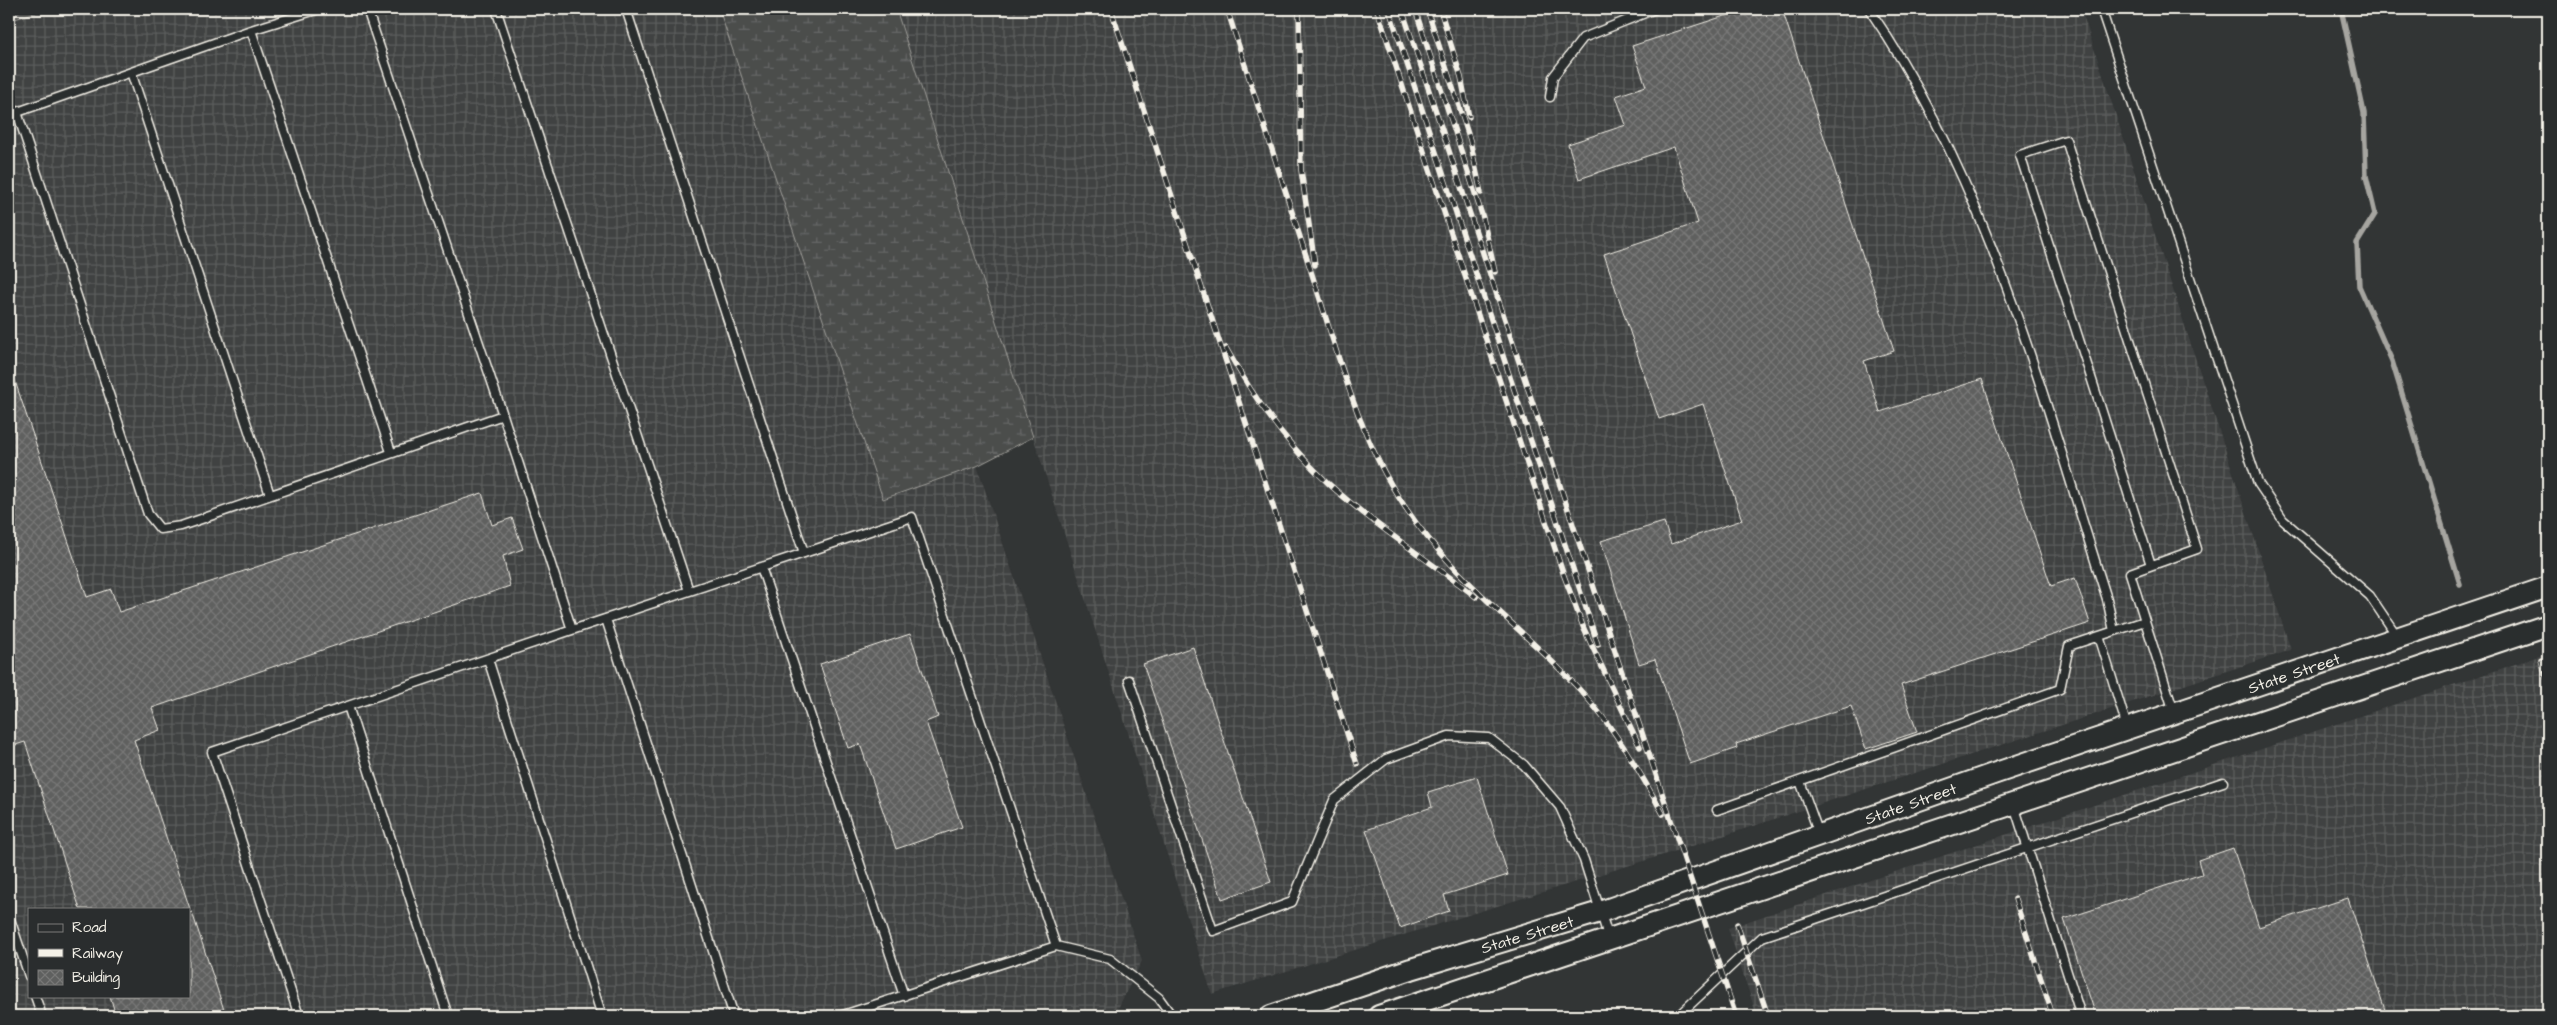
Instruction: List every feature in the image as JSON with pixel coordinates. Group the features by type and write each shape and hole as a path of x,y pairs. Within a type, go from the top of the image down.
{"street":[{"name":"State Street","path":"1271,1016 1411,969 1600,912 2128,729 2548,587"},
{"name":"State Street","path":"1379,1016 2548,625"}],"lane":[{"path":"9,115 252,30 319,9"},
{"path":"367,9 503,415 572,630"},
{"path":"496,9 689,591"},
{"path":"626,9 804,553"},
{"path":"1550,97 1553,78 1583,38 1654,9"},
{"path":"1869,9 1893,44 1962,176 2009,291 2107,599 2114,632"},
{"path":"2101,9 2258,483 2282,520 2370,596 2398,638"},
{"path":"252,30 391,452"},
{"path":"132,72 270,495"},
{"path":"17,112 148,514 160,529 181,526 391,452 503,415"},
{"path":"2151,565 2020,155 2066,140 2197,549 2130,573 2175,713"},
{"path":"300,1016 212,752 912,517 1056,946"},
{"path":"761,567 904,996"},
{"path":"606,619 734,1016"},
{"path":"1717,810 2060,689 2070,646 2145,621"},
{"path":"2099,636 2128,729"},
{"path":"488,659 602,1016"},
{"path":"1129,680 1212,931 1292,902 1334,800 1386,759 1449,736 1489,738 1524,765 1560,807 1584,860 1609,939"},
{"path":"348,706 448,1016"},
{"path":"1800,781 1820,836"},
{"path":"1678,1016 1762,937 2223,782"},
{"path":"2014,804 2081,1016"},
{"path":"9,916 28,973"},
{"path":"840,1016 1056,946 1110,959 1159,998 1172,1016"},
{"path":"36,998 42,1016"}],"shaded area":[{"path":"45,9 719,9 883,499 977,466 1142,961 1114,1016 9,1016 9,21"},
{"path":"896,9 2081,9 2291,650 1692,846 1212,994"},
{"path":"2548,653 2548,1016 1757,1016 1728,928"}],"green space":[{"path":"9,9 45,9 9,21"},
{"path":"719,9 896,9 1033,437 977,466 883,499"}],"building":[{"path":"1746,9 1782,9 1894,351 1864,361 1880,412 1982,379 2051,586 2075,578 2090,623 1901,685 1917,732 1866,749 1851,706 1736,744 1737,748 1690,764 1655,659 1639,664 1601,541 1664,522 1671,544 1742,520 1703,404 1659,419 1604,254 1698,223 1674,147 1579,179 1568,144 1626,125 1616,96 1646,86 1632,46"},
{"path":"9,372 12,372 87,597 111,589 119,612 482,493 492,525 512,518 523,549 503,556 510,586 152,708 160,730 134,740 190,908 80,908 25,742 9,747"},
{"path":"910,634 938,717 926,722 962,827 896,849 860,744 848,748 820,664"},
{"path":"1193,647 1271,882 1222,899 1143,664"},
{"path":"1477,777 1508,875 1444,895 1449,911 1400,928 1366,830 1432,807 1428,792"},
{"path":"2233,848 2259,927 2348,898 2387,1016 2096,1016 2064,919 2202,874 2198,860"},
{"path":"192,912 226,1016 116,1016 111,998 190,998 190,913"}],"waterway":[{"path":"2341,9 2364,113 2366,176 2375,214 2357,243 2359,286 2392,361 2460,584"}],"railway":[{"path":"1111,9 1357,764"},
{"path":"1227,9 1344,374 1364,429 1390,482 1405,507 1444,557 1558,667 1592,704 1625,749 1663,814"},
{"path":"1299,9 1301,170 1315,265"},
{"path":"1377,9 1563,573 1584,629 1640,747"},
{"path":"1389,9 1598,645"},
{"path":"1402,9 1736,1016"},
{"path":"1415,9 1483,218 1495,272"},
{"path":"1427,9 1470,140 1481,193"},
{"path":"1440,9 1461,77 1469,117"},
{"path":"1226,348 1272,420 1299,453 1329,484 1364,514 1476,597"},
{"path":"2541,660 2548,681"},
{"path":"2015,899 2053,1016"},
{"path":"1737,924 1768,1016"}]}
